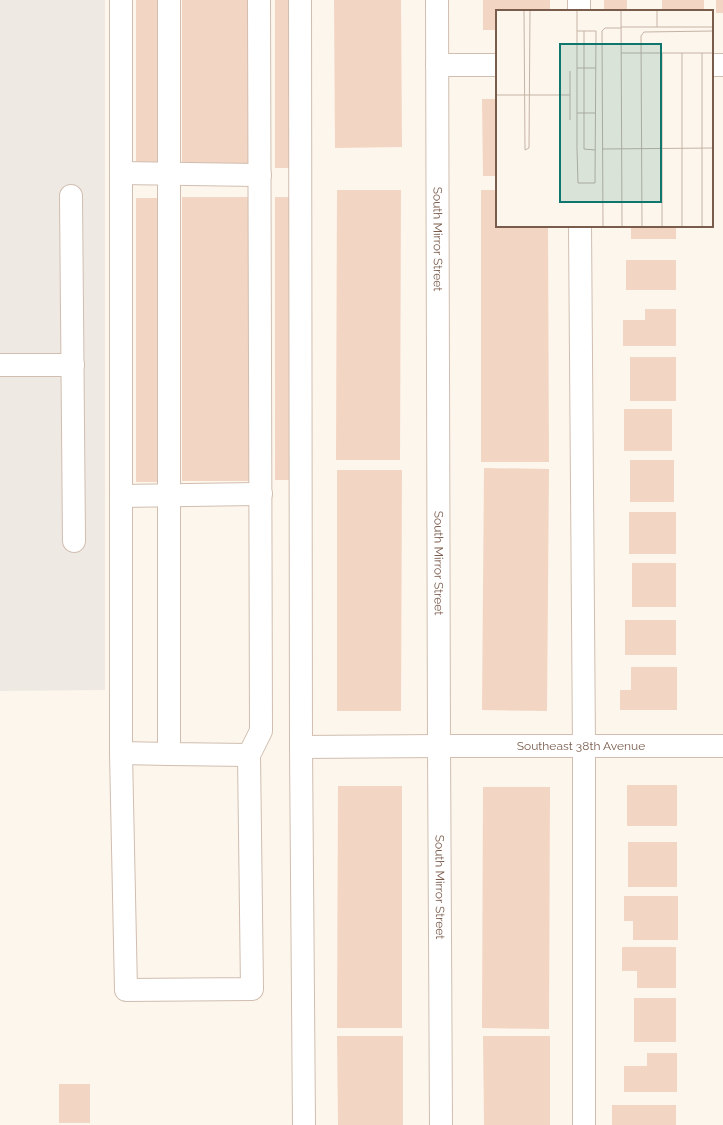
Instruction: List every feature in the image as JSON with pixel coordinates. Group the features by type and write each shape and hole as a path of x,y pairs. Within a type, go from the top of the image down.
{"street":[{"path":"121,0 121,753 126,990 252,989 249,755 261,731 259,0"},
{"path":"169,0 169,754"},
{"path":"300,0 301,747 304,1125"},
{"name":"South Mirror Street","path":"436,0 438,746 441,1125"},
{"path":"436,65 496,65"},
{"path":"121,173 260,175"},
{"path":"71,196 74,541"},
{"path":"580,227 584,747 584,1125"},
{"path":"0,366 73,365"},
{"path":"121,496 260,494"},
{"name":"Southeast 38th Avenue","path":"301,747 723,746"},
{"path":"121,753 249,755"}],"shaded area":[{"path":"0,0 105,0 105,690 0,691"}],"building":[{"path":"136,0 161,0 161,163 136,163"},
{"path":"182,0 249,0 249,163 182,163"},
{"path":"275,0 291,0 290,168 275,168"},
{"path":"334,0 401,0 402,147 335,148"},
{"path":"483,0 550,0 550,10 496,10 496,30 483,30"},
{"path":"604,0 627,0 627,10 604,10"},
{"path":"662,0 704,0 704,10 662,10"},
{"path":"716,0 723,0 723,13 716,13"},
{"path":"482,99 496,99 496,176 483,176"},
{"path":"337,190 401,190 400,460 336,460"},
{"path":"481,190 496,190 496,227 548,227 549,462 481,462"},
{"path":"182,197 249,197 249,481 182,481"},
{"path":"275,197 292,197 292,480 275,480"},
{"path":"136,198 161,198 161,482 136,482"},
{"path":"631,227 676,227 676,239 631,239"},
{"path":"626,260 676,260 676,290 626,290"},
{"path":"645,309 676,309 676,346 623,346 623,320 645,320"},
{"path":"630,357 676,357 676,401 630,401"},
{"path":"624,409 672,409 672,451 624,451"},
{"path":"630,460 674,460 674,502 630,502"},
{"path":"484,468 549,469 547,711 482,710"},
{"path":"337,470 402,470 401,711 337,711"},
{"path":"629,512 676,512 676,554 629,554"},
{"path":"632,563 676,563 676,607 632,607"},
{"path":"625,620 676,620 676,655 625,655"},
{"path":"631,667 677,667 677,710 620,710 620,690 631,690"},
{"path":"627,785 677,785 677,826 627,826"},
{"path":"338,786 402,786 402,1028 337,1028"},
{"path":"483,787 550,787 549,1029 482,1028"},
{"path":"628,842 677,842 677,887 628,887"},
{"path":"624,896 678,896 678,940 633,940 633,921 624,921"},
{"path":"622,947 676,947 676,988 637,988 637,971 622,971"},
{"path":"634,998 676,998 676,1042 634,1042"},
{"path":"337,1036 403,1036 403,1125 338,1125"},
{"path":"483,1036 550,1036 550,1125 484,1125"},
{"path":"647,1053 677,1053 677,1092 624,1092 624,1066 647,1066"},
{"path":"59,1084 90,1084 90,1123 59,1123"},
{"path":"612,1105 676,1105 676,1125 612,1125"}]}
